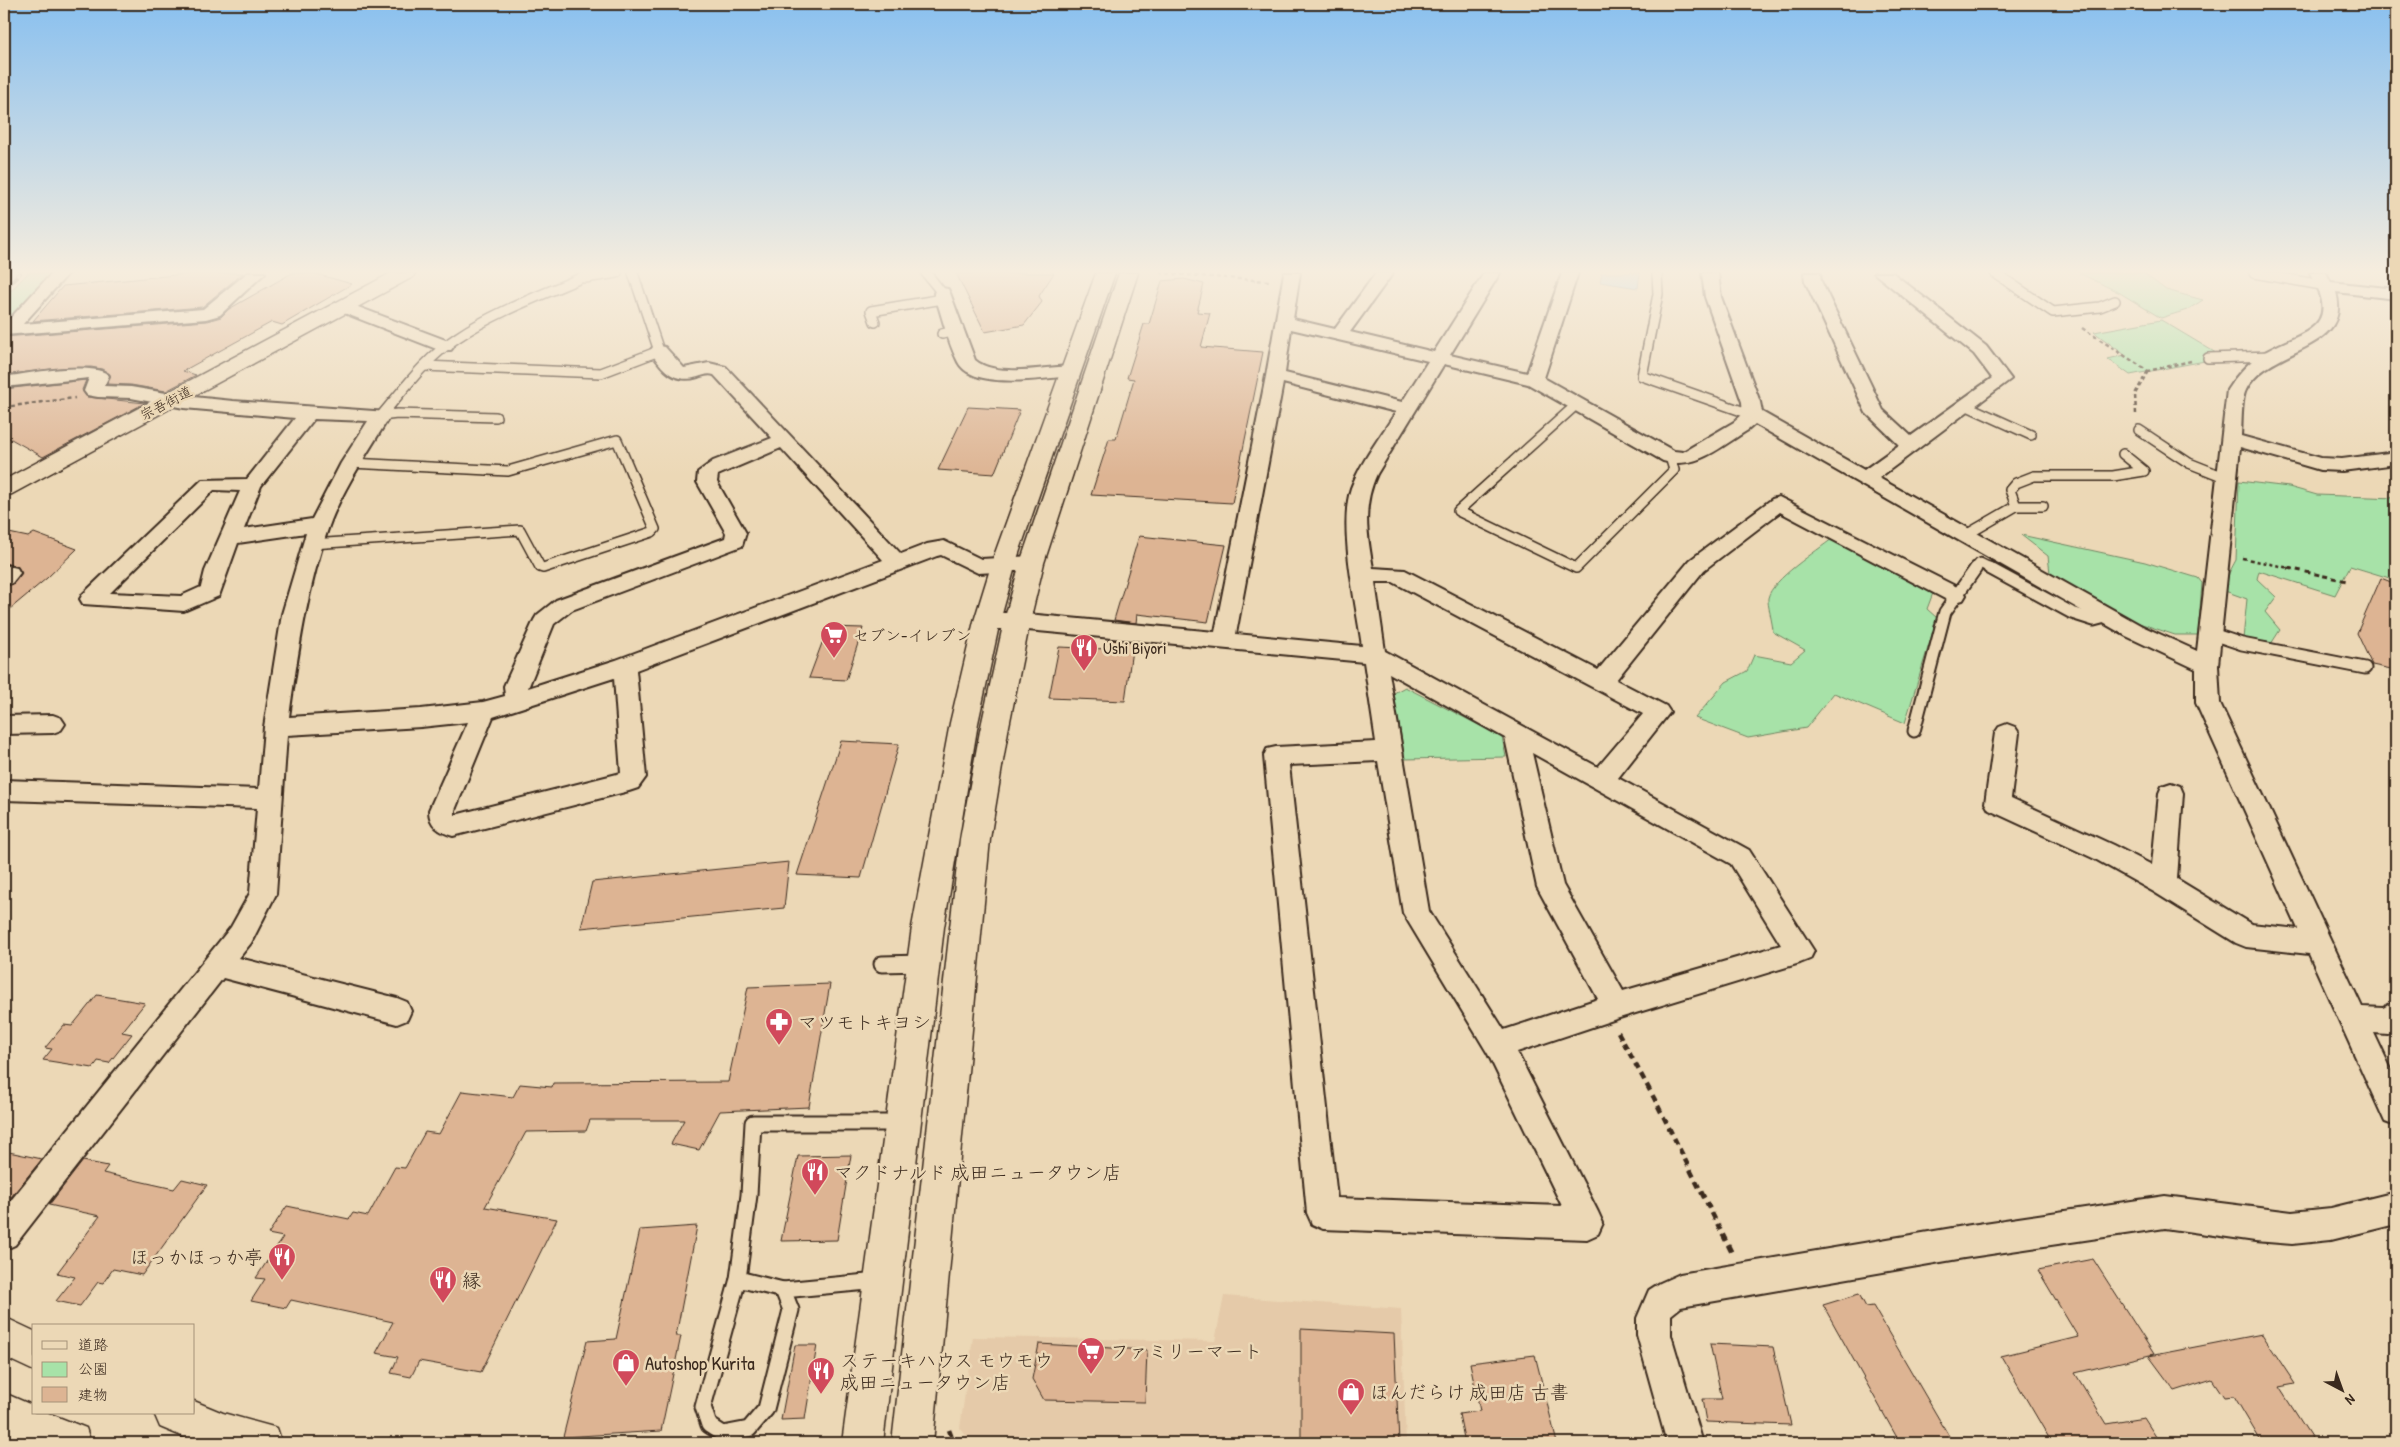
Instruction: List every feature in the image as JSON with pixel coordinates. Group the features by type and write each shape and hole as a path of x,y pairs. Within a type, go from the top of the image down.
{"main road":[{"name":"宗吾街道","path":"4,489 283,341"},
{"path":"912,1443 975,838 996,722 1002,621 1003,564 1082,341"},
{"path":"862,1443 921,963 959,748 1002,621 1032,563 1107,341"},
{"path":"4,1337 32,1350"},
{"path":"4,1412 50,1436 71,1443"},
{"path":"176,1414 223,1433 262,1443"}],"street":[{"path":"430,341 444,346"},
{"path":"953,341 967,362 982,373 998,376 1071,372"},
{"path":"1224,642 1281,341"},
{"path":"1367,341 1534,380 1670,457 1687,458 1741,426 1753,415"},
{"path":"1389,751 1276,756 1323,1213 1587,1223 1498,1045 1416,913 1389,751 1362,575 1355,514 1361,487 1406,409 1449,341"},
{"path":"1534,380 1547,341"},
{"path":"1729,341 1752,402 1753,415"},
{"path":"1841,341 1875,413 1910,445"},
{"path":"1866,478 2002,380 1980,350 1968,341"},
{"path":"2305,341 2271,356 2250,373 2236,390 2212,634 2207,665 2208,703 2396,1112"},
{"path":"659,351 676,372 686,374 709,367 720,371 897,562"},
{"path":"4,382 97,374 100,376 100,381 93,391"},
{"path":"1275,376 1406,409"},
{"path":"93,391 127,391 172,400 308,414 381,416"},
{"path":"252,485 208,484 91,599 184,604 211,591 216,572 252,485 308,414"},
{"path":"1753,415 2134,631 2207,665"},
{"path":"4,1234 242,935 263,894 276,727 286,645 315,534 351,463 381,416"},
{"path":"2231,439 2320,464 2342,465 2396,458"},
{"path":"517,702 516,686 545,620 552,612 564,605 735,541 736,533 707,482 708,472 720,465 784,440"},
{"path":"1601,682 1698,565 1779,503 1955,595"},
{"path":"231,537 315,534"},
{"path":"276,727 421,718 484,711 517,702 624,666 934,549 944,548 978,566 1032,563"},
{"path":"4,572 9,573 4,578"},
{"path":"1362,575 1397,575 1658,712 1601,781"},
{"path":"1002,621 1375,655 1740,857 1800,951 1611,1008 1498,1045"},
{"path":"484,711 442,810 441,816 445,822 453,826 629,781 634,777 624,666"},
{"path":"4,725 53,724"},
{"path":"2007,733 1998,803 2104,852 2163,884 2246,935 2317,943"},
{"path":"1516,734 1550,887 1611,1008"},
{"path":"4,790 270,799"},
{"path":"2163,884 2171,793"},
{"path":"218,965 397,1011"},
{"path":"2353,1019 2388,1021 2396,1014"},
{"path":"1685,1443 1654,1335 1656,1308 1666,1296 1680,1291 1964,1242 2164,1212 2193,1214 2236,1222 2311,1227 2396,1208"}],"lane":[{"path":"381,416 424,366 452,341"},
{"path":"424,366 601,373 659,351 655,341"},
{"path":"1649,341 1642,376 1753,415"},
{"path":"2208,358 2271,356"},
{"path":"1576,405 1458,511 1576,568 1674,470 1670,457"},
{"path":"1966,406 2031,435"},
{"path":"381,416 397,414 496,417"},
{"path":"2139,430 2188,463 2227,478"},
{"path":"315,534 520,530 540,567 543,568 652,532 655,529 617,440 508,471 351,463"},
{"path":"2016,506 2010,490 2016,483 2034,476 2113,476 2144,472 2124,454"},
{"path":"1966,535 2016,506 2043,506"},
{"path":"1914,731 1945,612 1955,595 1980,563 2072,613 2094,620 2109,616"},
{"path":"2212,634 2242,644 2365,668"},
{"path":"882,964 921,963"},
{"path":"783,1290 791,1310 766,1409 749,1429 723,1434 709,1426 704,1407 738,1279 749,1195 753,1124 901,1123"},
{"path":"738,1279 783,1290 883,1280"}],"path":[{"path":"2104,341 2148,371 2208,358"},
{"path":"4,407 76,398 93,391"},
{"path":"2219,552 2347,581"},
{"path":"1611,1008 1745,1280"}],"shaded area":[{"path":"1224,1296 1401,1309 1406,1443 972,1443 960,1428 973,1337 1215,1341"}],"green space":[{"path":"2105,341 2195,341 2216,353 2205,361 2130,375 2108,359 2125,355"},
{"path":"2239,481 2289,487 2317,495 2396,498 2396,580 2350,566 2335,595 2259,571 2257,579 2276,597 2265,612 2280,630 2271,644 2243,639 2247,599 2225,591 2229,573 2236,560"},
{"path":"2021,535 2145,562 2198,578 2202,583 2198,635 2175,635 2133,621 2050,573 2048,556"},
{"path":"1833,538 1933,593 1927,609 1937,618 1905,723 1834,693 1806,728 1748,738 1695,718 1726,682 1747,671 1754,655 1791,662 1805,650 1773,632 1768,598 1771,590 1786,574"},
{"path":"1405,687 1502,737 1506,757 1405,759 1394,693"}],"building":[{"path":"4,341 238,341 183,371 196,375 166,391 131,385 107,384 110,374 102,369 91,367 59,368 4,375"},
{"path":"1139,341 1203,341 1201,347 1263,352 1232,503 1091,495 1109,439 1116,439 1134,379 1127,378"},
{"path":"86,380 82,390 87,397 145,403 43,457 4,435 4,389"},
{"path":"968,407 1020,410 994,474 938,470"},
{"path":"4,532 28,537 34,533 77,549 47,578 4,614 4,587 13,584 22,573 17,566 4,563"},
{"path":"1139,536 1226,545 1208,622 1137,614 1136,623 1114,620"},
{"path":"2381,578 2396,584 2396,670 2372,665 2357,633"},
{"path":"828,627 863,628 846,680 809,678"},
{"path":"1108,640 1133,642 1125,701 1049,698 1059,647 1106,649"},
{"path":"841,741 899,744 861,878 797,875"},
{"path":"789,862 784,908 581,928 592,882"},
{"path":"830,984 809,1107 720,1111 699,1150 671,1144 684,1120 590,1120 586,1131 526,1132 485,1207 557,1219 481,1372 419,1361 411,1377 391,1373 398,1357 376,1353 393,1322 291,1300 286,1308 251,1301 265,1279 256,1278 283,1237 268,1234 287,1206 349,1219 353,1213 368,1216 395,1167 405,1168 425,1132 439,1134 462,1091 513,1097 520,1084 552,1087 553,1083 728,1082 748,987"},
{"path":"97,995 145,1003 122,1032 132,1034 109,1063 98,1061 93,1068 43,1060 52,1049 45,1048 64,1025 72,1026"},
{"path":"4,1151 42,1159 11,1197 4,1195"},
{"path":"851,1155 837,1240 781,1241 798,1156"},
{"path":"83,1161 108,1166 103,1173 174,1189 182,1179 207,1185 142,1275 113,1269 103,1283 98,1282 80,1306 56,1301 75,1277 57,1273 100,1216 49,1205"},
{"path":"697,1226 676,1336 681,1336 661,1431 563,1437 587,1341 616,1339 640,1230"},
{"path":"2093,1259 2154,1354 2075,1373 2106,1424 2144,1418 2160,1443 2052,1443 2001,1356 2078,1337 2038,1270"},
{"path":"1859,1294 1866,1307 1873,1306 1953,1443 1900,1443 1823,1305"},
{"path":"1301,1329 1394,1334 1399,1443 1301,1443"},
{"path":"2262,1334 2295,1384 2279,1387 2315,1443 2262,1443 2234,1396 2224,1397 2212,1379 2175,1391 2149,1356"},
{"path":"1039,1344 1147,1350 1145,1402 1044,1400 1032,1379"},
{"path":"1710,1344 1773,1347 1791,1425 1706,1422 1702,1399 1722,1399"},
{"path":"795,1345 817,1345 805,1419 781,1420"},
{"path":"1535,1355 1557,1443 1465,1443 1459,1414 1480,1411 1470,1363"}],"place":[{"name":"セブン-イレブン","path":"834,659"},
{"name":"Ushi Biyori","path":"1084,672"},
{"name":"マツモトキヨシ","path":"779,1046"},
{"name":"マクドナルド 成田ニュータウン店","path":"815,1196"},
{"name":"ほっかほっか亭","path":"282,1281"},
{"name":"縁","path":"443,1304"},
{"name":"ファミリーマート","path":"1091,1375"},
{"name":"Autoshop Kurita","path":"626,1387"},
{"name":"ステーキハウス モウモウ 成田ニュータウン店","path":"821,1395"},
{"name":"ほんだらけ 成田店 古書","path":"1351,1416"}]}
